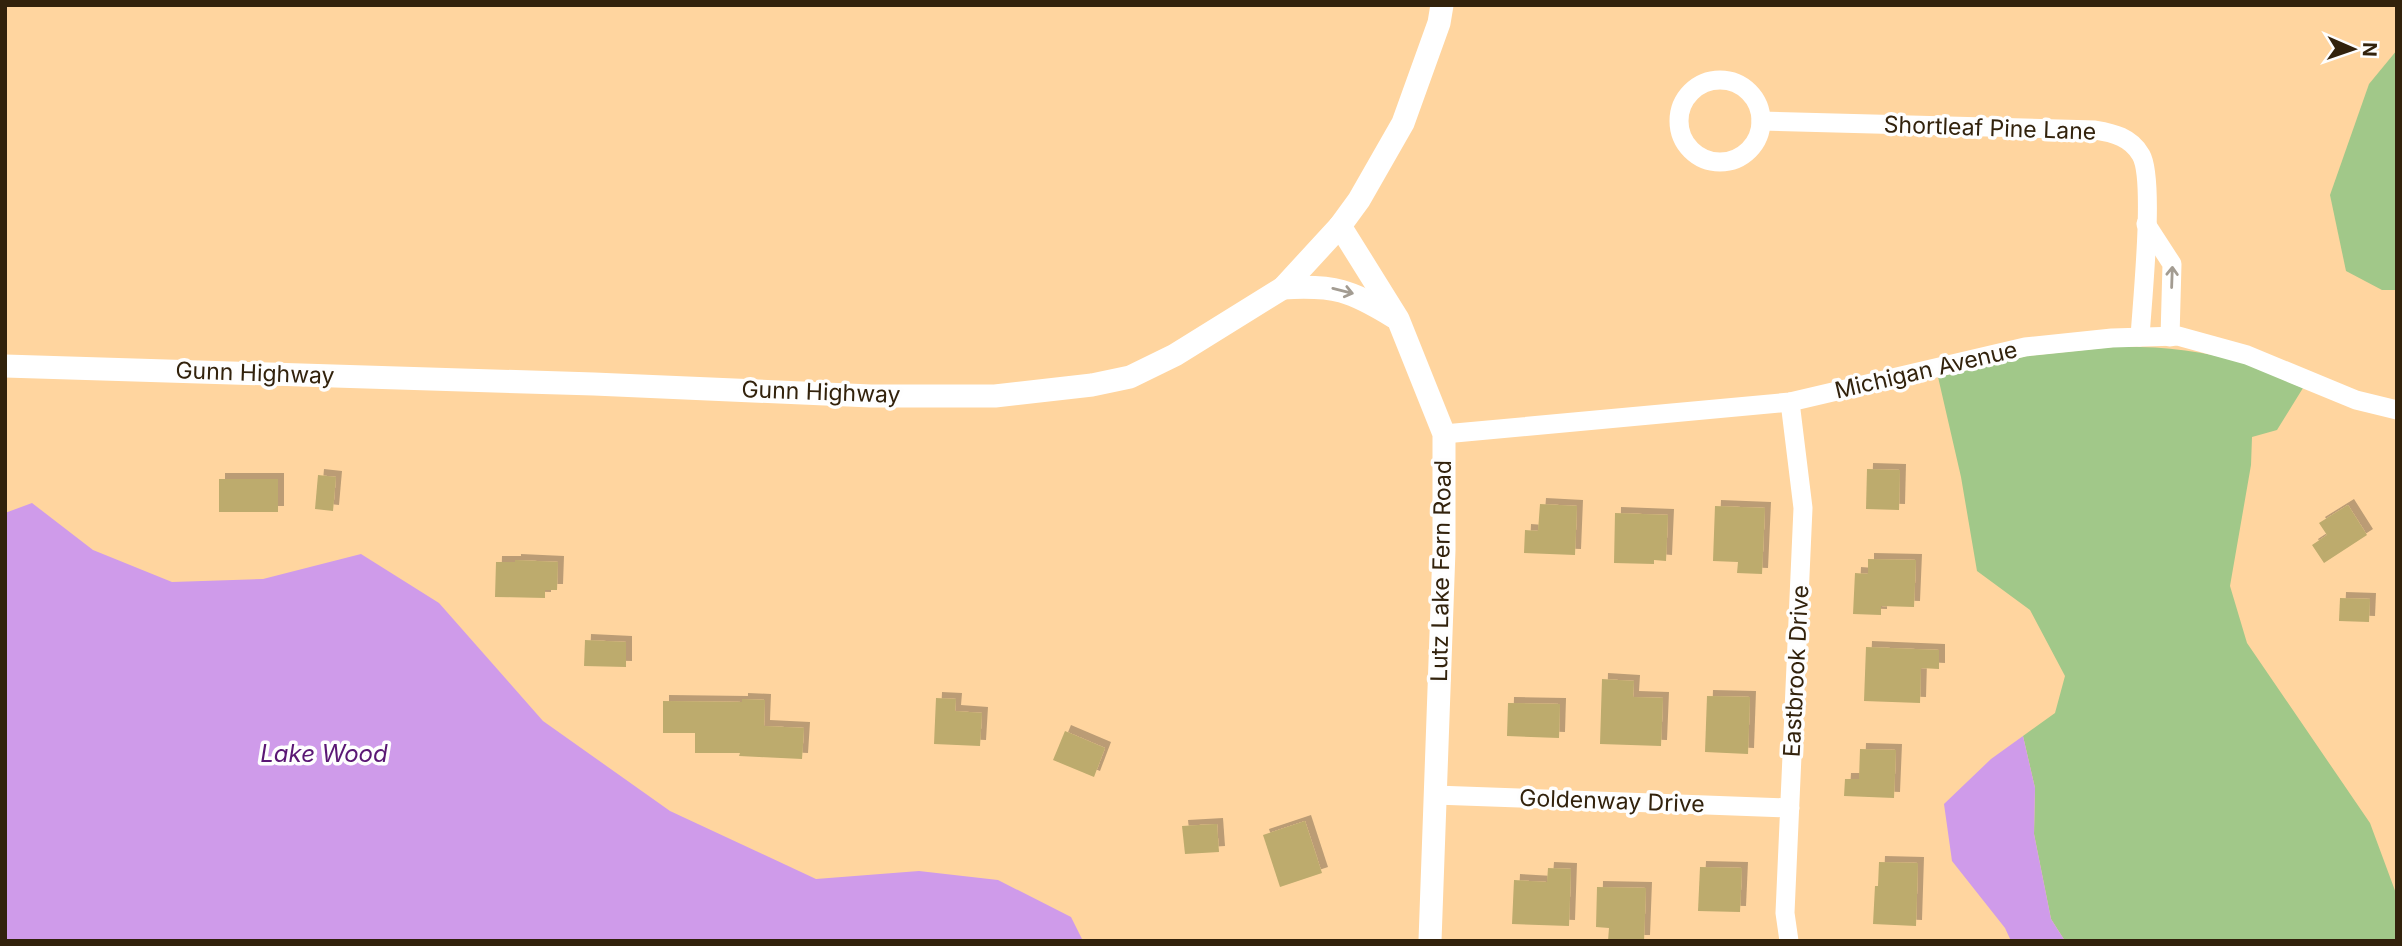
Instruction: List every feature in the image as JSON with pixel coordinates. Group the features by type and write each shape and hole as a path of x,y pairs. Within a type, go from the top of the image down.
{"main road":[{"name":"Gunn Highway","path":"5,366 594,384 872,396 995,396 1092,385 1130,377 1175,355 1283,288 1340,226 1359,200 1403,123 1439,23 1442,5"},
{"name":"Lutz Lake Fern Road","path":"1340,226 1398,319 1444,435 1444,551 1430,941"},
{"path":"1283,288 1321,285 1358,295 1398,319"}],"street":[{"path":"1716,80 1730,81 1742,86 1759,108 1761,121 1753,146 1731,161 1705,159 1685,142 1680,130 1684,103 1692,92 1703,84 1716,80"},
{"name":"Shortleaf Pine Lane","path":"1761,121 2095,130 2112,132 2126,139 2135,146 2146,167 2140,337"},
{"path":"2146,224 2172,264 2170,337"},
{"name":"Michigan Avenue","path":"1444,435 1790,402 2025,347 2178,336 2247,355 2356,400 2397,410"},
{"name":"Eastbrook Drive","path":"1789,941 1785,913 1803,508 1790,402"},
{"name":"Goldenway Drive","path":"1435,795 1790,808"}],"green space":[{"path":"2397,50 2397,290 2382,290 2346,271 2330,195 2369,84"},
{"path":"2113,347 2162,348 2212,355 2243,363 2303,388 2277,430 2252,437 2251,465 2230,586 2247,643 2370,823 2397,896 2397,941 2065,941 2051,919 2034,834 2035,788 2023,736 2055,713 2065,676 2030,610 1977,571 1961,477 1938,377 2027,356"}],"water":[{"name":"Lake Wood","path":"32,503 93,550 172,582 263,579 361,554 439,603 543,721 670,811 816,879 919,871 998,880 1071,917 1083,941 5,941 5,513"},
{"path":"2023,736 2035,788 2034,834 2051,919 2065,941 2011,941 2005,928 1952,861 1944,804 1991,759"}],"building":[{"path":"1867,469 1900,470 1899,510 1866,509"},
{"path":"318,475 336,477 333,511 315,509"},
{"path":"219,479 278,479 278,512 219,512"},
{"path":"1540,504 1577,506 1575,555 1524,553 1525,530 1538,531"},
{"path":"2348,505 2367,535 2324,563 2312,545 2327,535 2319,523"},
{"path":"1715,506 1765,508 1762,574 1737,573 1738,562 1713,561"},
{"path":"1615,513 1668,515 1666,561 1654,560 1654,564 1614,563"},
{"path":"1868,559 1916,560 1914,607 1881,606 1881,615 1853,614 1855,573 1868,574"},
{"path":"496,562 558,562 557,590 545,590 545,598 495,597"},
{"path":"2340,598 2370,599 2369,622 2339,621"},
{"path":"585,640 626,642 626,667 584,666"},
{"path":"1866,647 1939,650 1939,669 1921,668 1920,703 1864,701"},
{"path":"1602,679 1634,681 1633,697 1663,698 1661,746 1600,744"},
{"path":"1707,696 1750,697 1748,754 1705,752"},
{"path":"936,698 956,699 955,711 982,713 980,746 934,744"},
{"path":"742,699 765,700 764,726 804,728 802,759 739,756 740,753 695,753 695,733 663,733 663,701 742,702"},
{"path":"1508,703 1560,704 1559,738 1507,736"},
{"path":"1065,731 1105,748 1094,777 1053,760"},
{"path":"1860,749 1896,750 1894,798 1844,796 1845,779 1859,779"},
{"path":"1305,821 1322,873 1280,887 1263,835"},
{"path":"1217,824 1219,852 1185,854 1182,826"},
{"path":"1879,862 1918,863 1916,926 1873,924"},
{"path":"1700,867 1742,868 1740,912 1698,911"},
{"path":"1548,868 1571,869 1569,926 1512,924 1514,880 1547,882"},
{"path":"1597,887 1646,888 1644,941 1608,941 1609,928 1596,927"}]}
